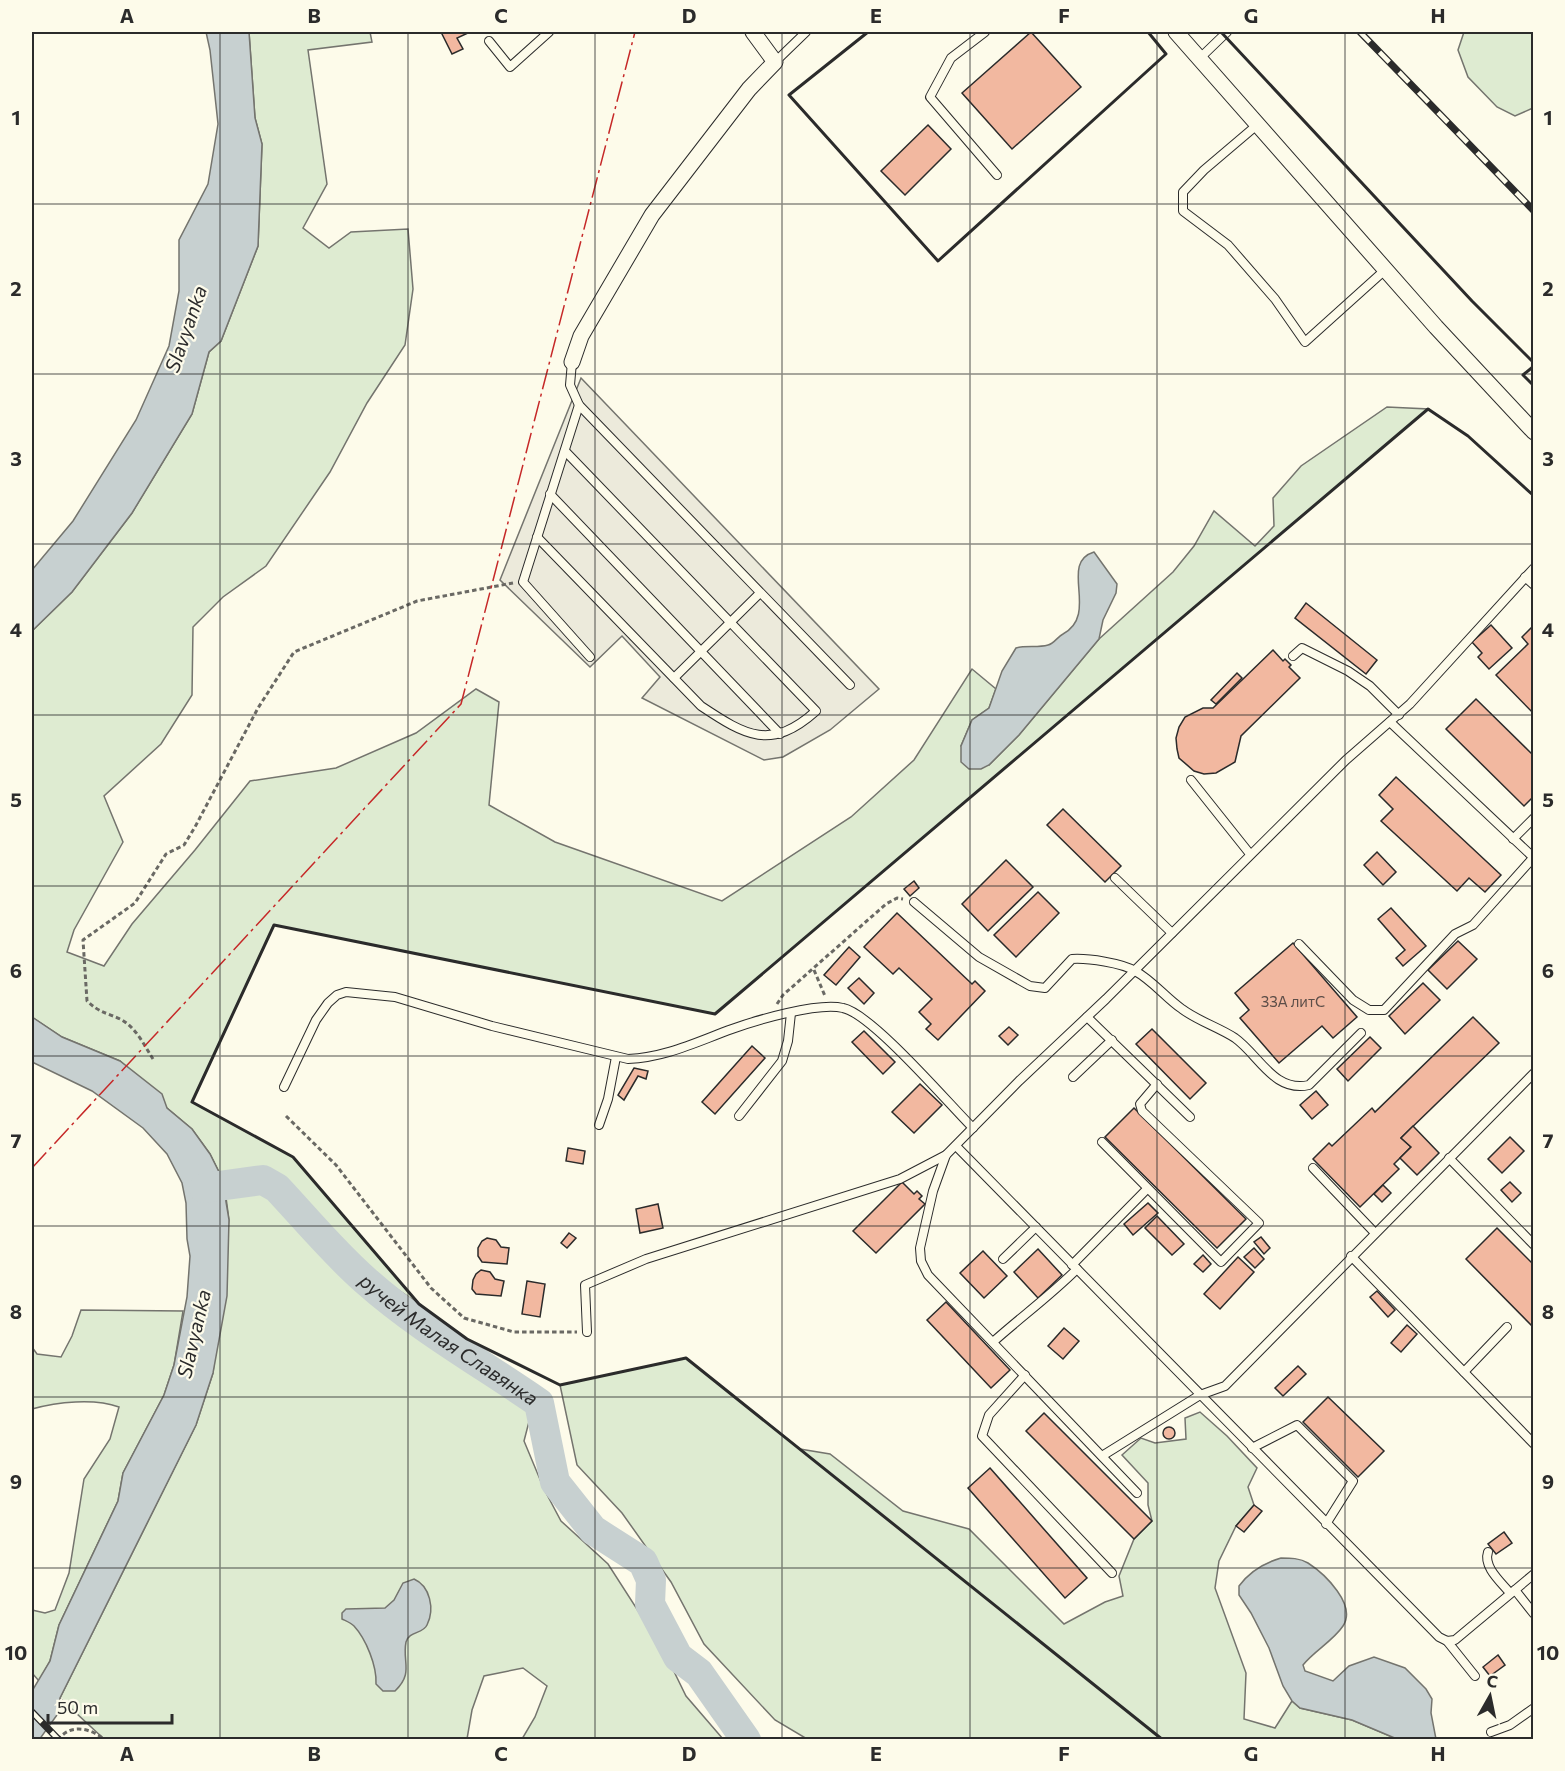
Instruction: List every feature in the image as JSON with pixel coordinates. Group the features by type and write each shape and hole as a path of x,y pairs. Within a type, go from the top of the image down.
{"street":[{"path":"572,362 581,336 652,215 749,89 775,62 753,32"},
{"path":"1176,32 1385,270 1533,432"}],"lane":[{"path":"489,41 510,67 549,32"},
{"path":"775,62 806,32"},
{"path":"985,32 951,58 930,97 997,175"},
{"path":"1199,59 1227,32"},
{"path":"1257,125 1204,170 1183,192 1183,211 1228,245 1275,299 1305,342 1385,270"},
{"path":"572,362 570,385 579,405 850,685"},
{"path":"579,405 523,582 590,657"},
{"path":"537,537 701,706 734,728 755,735 780,734 799,726 816,711 565,451"},
{"path":"550,494 780,734"},
{"path":"587,1332 585,1285 646,1259 900,1179 946,1155 1346,760 1399,715 1533,568"},
{"path":"1525,577 1533,585"},
{"path":"674,678 760,593"},
{"path":"1293,656 1302,648 1348,671 1370,686 1399,715"},
{"path":"1299,944 1353,1000 1369,1010 1384,1010 1455,934 1473,925 1533,858 1390,722"},
{"path":"1191,780 1250,854"},
{"path":"1513,839 1533,818"},
{"path":"1115,878 1172,933"},
{"path":"914,902 979,957 1030,986 1045,987 1072,958 1089,958 1135,970 1182,1010 1235,1038 1270,1074 1283,1083 1297,1087 1309,1085 1361,1033"},
{"path":"284,1087 316,1020 328,1003 337,995 346,992 395,997 492,1026 628,1059 650,1058 674,1052 771,1016 828,1007 844,1008 873,1025 973,1128"},
{"path":"739,1116 782,1061 788,1041 791,1013"},
{"path":"1087,1017 1190,1117"},
{"path":"1072,1077 1112,1040"},
{"path":"599,1125 608,1099 616,1057"},
{"path":"1101,1456 1200,1395 1226,1386 1533,1073"},
{"path":"1102,1142 1221,1262 1260,1223 1142,1111 1140,1104 1157,1084"},
{"path":"956,1146 1427,1626 1439,1637 1448,1641 1475,1676"},
{"path":"946,1155 933,1191 920,1248 921,1261 928,1275 1137,1493"},
{"path":"1449,1158 1533,1245"},
{"path":"1313,1168 1375,1233"},
{"path":"993,1342 1059,1288 1075,1267 1147,1189"},
{"path":"1003,1259 1036,1227"},
{"path":"1351,1256 1533,1444"},
{"path":"1464,1372 1507,1327"},
{"path":"1025,1375 989,1415 982,1436 1112,1573"},
{"path":"1252,1448 1297,1425 1353,1481 1326,1524"},
{"path":"1488,1552 1486,1558 1488,1564 1533,1614"},
{"path":"1448,1641 1455,1640 1533,1574"},
{"path":"1491,1732 1510,1725 1533,1708"}],"path":[{"path":"153,1059 138,1034 121,1019 98,1012 87,1001 82,939 135,903 166,854 184,844 258,708 294,652 417,601 523,582"},
{"path":"771,1016 774,1007 783,995 886,904 897,898 914,902"},
{"path":"814,969 823,988 828,1007"},
{"path":"286,1116 336,1165 431,1288 464,1318 514,1332 587,1332"},
{"path":"58,1740 62,1734 74,1728 96,1731 105,1740"}],"green space":[{"path":"249,32 370,32 372,42 308,50 327,184 303,228 329,248 351,232 408,229 413,289 405,345 367,403 330,472 266,566 223,597 193,627 192,695 161,744 104,796 123,842 74,930 67,952 104,966 132,924 250,781 336,768 416,733 476,689 499,702 489,805 555,842 722,901 851,817 914,760 972,669 996,689 989,708 972,720 961,746 989,765 1019,735 1099,639 1173,572 1194,546 1214,511 1255,546 1274,526 1273,498 1301,466 1387,407 1428,409 715,1014 274,925 192,1102 293,1157 419,1304 372,1272 314,1217 285,1183 262,1174 222,1178 210,1154 192,1129 167,1108 120,1061 62,1037 32,1017 32,631 72,592 132,513 192,414 209,352 221,341 258,246 262,144 255,118"},
{"path":"1464,32 1533,32 1533,108 1515,116 1497,107 1468,77 1458,50"},
{"path":"239,1186 258,1186 270,1189 361,1286 461,1361 532,1410 524,1441 544,1489 561,1521 608,1564 664,1651 686,1696 723,1739 522,1739 535,1717 547,1686 523,1668 484,1676 472,1710 467,1739 104,1739 60,1698 196,1425 213,1373 229,1220 225,1190"},
{"path":"81,1310 183,1311 174,1365 164,1395 123,1473 118,1501 59,1625 50,1661 39,1681 32,1673 32,1610 45,1613 55,1610 69,1573 84,1479 110,1439 119,1407 109,1404 76,1402 32,1409 32,1347 37,1354 61,1357 72,1336"},
{"path":"686,1358 800,1449 830,1454 903,1511 969,1529 1064,1624 1105,1602 1123,1596 1119,1576 1134,1539 1152,1521 1148,1505 1148,1483 1122,1455 1141,1438 1155,1443 1186,1439 1185,1418 1200,1412 1227,1436 1257,1468 1248,1487 1254,1505 1236,1526 1219,1561 1215,1588 1246,1673 1244,1719 1275,1728 1292,1701 1300,1708 1352,1720 1397,1739 807,1739 775,1720 704,1644 671,1582 622,1513 577,1465 560,1385"}],"shaded area":[{"path":"581,378 879,689 830,730 783,757 764,760 642,698 660,677 622,636 590,667 500,580"}],"water":[{"name":"Slavyanka","path":"206,32 249,32 255,118 262,144 258,246 221,341 209,352 192,414 132,513 72,592 32,631 32,570 73,521 136,420 169,346 179,291 179,240 208,184 218,124"},
{"path":"1094,552 1117,584 1116,593 1103,620 1099,639 1019,735 989,765 981,769 969,769 961,762 961,746 972,720 989,708 1002,671 1016,648 1050,644 1073,625 1080,602 1079,567 1084,558"},
{"name":"Slavyanka","path":"32,1017 62,1037 120,1061 162,1094 167,1108 192,1129 210,1154 222,1178 229,1220 227,1296 213,1373 196,1425 60,1698 57,1715 39,1740 32,1739 32,1691 50,1661 59,1625 118,1501 123,1473 164,1395 174,1365 187,1297 190,1256 182,1183 167,1154 143,1128 92,1091 32,1062"},
{"path":"1281,1558 1302,1560 1315,1568 1337,1591 1346,1609 1343,1626 1303,1665 1305,1671 1333,1681 1349,1666 1374,1657 1405,1668 1426,1689 1432,1699 1431,1713 1436,1739 1397,1739 1352,1720 1300,1708 1292,1701 1283,1686 1269,1648 1239,1595 1239,1586 1248,1576 1263,1565"},
{"path":"414,1579 427,1592 431,1612 425,1628 410,1636 406,1642 406,1673 401,1685 395,1691 383,1691 376,1684 373,1661 366,1645 354,1626 342,1619 342,1613 346,1609 385,1608 394,1600 403,1583"}],"building":[{"path":"441,32 470,32 457,38 463,49 452,54"},
{"path":"1031,32 1081,87 1012,149 962,93"},
{"path":"928,125 951,149 905,195 881,171"},
{"path":"1306,603 1377,660 1366,674 1295,618"},
{"path":"1491,625 1512,648 1489,669 1478,657 1482,653 1472,642"},
{"path":"1533,626 1534,714 1496,675 1528,644 1522,637"},
{"path":"1273,650 1283,661 1285,659 1291,665 1289,667 1300,678 1241,736 1235,762 1216,773 1204,774 1194,771 1179,758 1177,749 1176,738 1185,717 1203,708 1213,708"},
{"path":"1237,673 1242,678 1216,704 1211,700"},
{"path":"1476,699 1534,756 1534,796 1524,806 1446,729"},
{"path":"1396,777 1501,875 1485,892 1469,878 1457,891 1381,821 1393,809 1379,795"},
{"path":"1063,809 1121,866 1105,882 1047,825"},
{"path":"1377,852 1396,872 1383,885 1364,865"},
{"path":"1006,860 1033,887 988,931 962,904"},
{"path":"914,881 919,888 910,896 904,889"},
{"path":"1038,892 1059,913 1016,957 994,935"},
{"path":"1391,908 1426,946 1403,966 1396,958 1405,950 1378,919"},
{"path":"897,913 972,984 975,981 985,991 938,1040 926,1029 931,1024 919,1012 932,999 899,968 893,974 864,947"},
{"path":"1458,941 1477,959 1447,989 1428,970"},
{"path":"1293,943 1357,1017 1333,1038 1322,1026 1279,1063 1240,1018 1249,1010 1235,993"},
{"path":"849,947 860,957 836,985 824,975"},
{"path":"859,978 874,993 864,1004 848,988"},
{"path":"1423,983 1440,1000 1405,1034 1389,1016"},
{"path":"1473,1017 1499,1043 1401,1138 1411,1147 1394,1164 1399,1169 1360,1207 1313,1159 1329,1143 1332,1146 1372,1108 1375,1112"},
{"path":"1009,1027 1018,1035 1008,1045 999,1036"},
{"path":"1152,1029 1206,1083 1190,1099 1136,1044"},
{"path":"864,1031 895,1062 883,1074 852,1042"},
{"path":"1370,1037 1381,1048 1348,1081 1337,1069"},
{"path":"752,1046 765,1058 715,1114 702,1102"},
{"path":"634,1068 648,1071 646,1079 638,1076 624,1100 618,1095"},
{"path":"920,1084 942,1105 914,1133 892,1112"},
{"path":"1316,1091 1328,1105 1312,1119 1300,1105"},
{"path":"1134,1108 1246,1219 1217,1248 1105,1137"},
{"path":"1413,1126 1439,1153 1417,1175 1400,1158 1411,1147 1401,1138"},
{"path":"1510,1137 1524,1151 1502,1173 1488,1159"},
{"path":"568,1148 585,1151 583,1164 566,1161"},
{"path":"902,1182 914,1194 917,1191 922,1196 919,1199 925,1204 876,1253 853,1231"},
{"path":"1510,1182 1521,1193 1512,1202 1501,1190"},
{"path":"1383,1185 1391,1193 1382,1202 1374,1194"},
{"path":"1148,1203 1158,1213 1133,1235 1124,1224"},
{"path":"658,1204 663,1228 640,1233 636,1209"},
{"path":"1157,1216 1184,1244 1172,1255 1145,1228"},
{"path":"1497,1228 1534,1265 1534,1328 1466,1259"},
{"path":"569,1233 576,1238 567,1248 561,1243"},
{"path":"1261,1237 1270,1248 1264,1254 1254,1242"},
{"path":"487,1238 496,1240 501,1247 509,1248 507,1264 482,1262 478,1256 478,1248"},
{"path":"1254,1248 1264,1259 1255,1268 1244,1257"},
{"path":"1038,1249 1062,1275 1038,1298 1014,1272"},
{"path":"983,1251 1007,1276 984,1298 960,1273"},
{"path":"1203,1255 1211,1264 1203,1272 1194,1264"},
{"path":"1238,1257 1254,1272 1220,1309 1204,1294"},
{"path":"481,1270 490,1272 495,1279 504,1281 501,1296 476,1294 472,1289 473,1280"},
{"path":"527,1281 545,1284 540,1317 522,1314"},
{"path":"1377,1291 1395,1310 1388,1317 1370,1297"},
{"path":"946,1302 1010,1370 991,1388 927,1320"},
{"path":"1407,1325 1417,1334 1401,1352 1391,1343"},
{"path":"1064,1328 1079,1341 1063,1359 1048,1346"},
{"path":"1298,1366 1306,1374 1283,1396 1275,1388"},
{"path":"1328,1397 1384,1451 1358,1477 1303,1422"},
{"path":"1044,1413 1152,1521 1134,1539 1026,1431"},
{"path":"1171,1427 1175,1433 1171,1439 1167,1439 1163,1431"},
{"path":"990,1468 1087,1578 1065,1598 968,1488"},
{"path":"1254,1505 1262,1511 1244,1532 1236,1526"},
{"path":"1504,1532 1512,1543 1496,1554 1488,1544"},
{"path":"1498,1655 1505,1665 1490,1676 1483,1667"}],"waterway":[{"name":"ручей Малая Славянка","path":"204,1188 263,1180 277,1188 320,1236 386,1298 429,1330 539,1403 555,1482 593,1530 643,1562 651,1580 650,1604 678,1657 699,1673 746,1740"}],"railway":[{"path":"1360,32 1534,211"},
{"path":"32,1712 59,1740"}],"wall":[{"path":"868,32 789,95 938,261 1166,54 1148,32"},
{"path":"1221,32 1472,301 1534,363"},
{"path":"1534,366 1523,375 1534,386"},
{"path":"1163,1740 686,1358 560,1385 467,1339 419,1304 293,1157 192,1102 274,925 715,1014 1428,409 1468,436 1534,496"}],"power":[{"path":"32,1168 461,704 635,32"}]}
